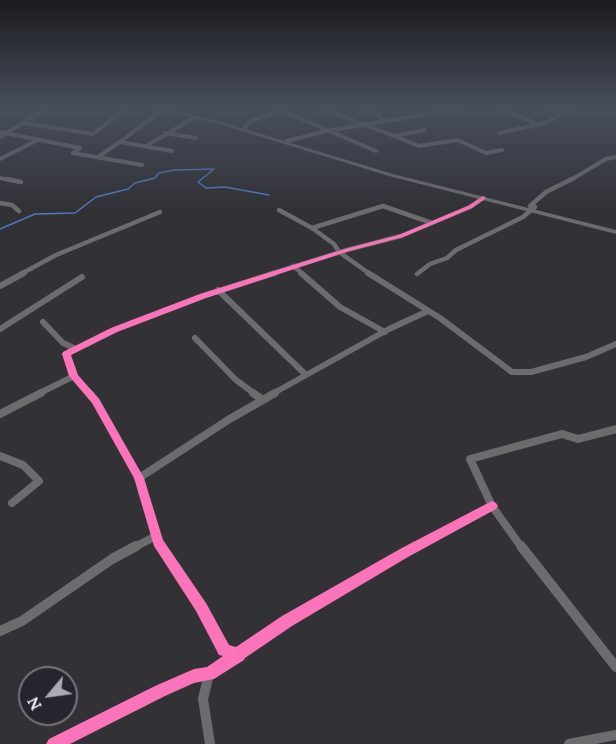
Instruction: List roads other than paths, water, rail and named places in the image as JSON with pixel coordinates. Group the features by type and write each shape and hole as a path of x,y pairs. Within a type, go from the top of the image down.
{"street":[{"path":"0,159 35,142"},
{"path":"41,142 80,148 73,153 142,165"},
{"path":"98,157 120,142 172,151"},
{"path":"146,146 152,142"},
{"path":"287,142 391,175 533,208"},
{"path":"289,142 402,175 616,230"},
{"path":"353,142 376,151"},
{"path":"407,142 419,147 448,142"},
{"path":"462,142 486,153 502,150"},
{"path":"417,274 430,264 447,258 456,250 533,208 546,192 609,159 616,159"},
{"path":"0,178 21,182"},
{"path":"239,655 225,650 156,536 139,478 96,401 74,376 66,356 74,348 114,330 218,290 339,252 398,237 475,204 483,198"},
{"path":"0,203 12,205 19,211"},
{"path":"312,228 383,206 433,223"},
{"path":"279,210 312,228 334,244 339,252 382,283 445,321 508,370 517,373 586,357 616,344"},
{"path":"0,286 56,255 160,212"},
{"path":"293,266 340,307 385,332"},
{"path":"0,329 82,277"},
{"path":"218,290 306,375"},
{"path":"139,478 306,375 428,311"},
{"path":"43,322 63,343 74,348"},
{"path":"195,338 236,380 263,400"},
{"path":"0,414 74,376"},
{"path":"616,429 578,439 562,434 470,459 492,506 510,532 616,667"},
{"path":"0,456 23,465 39,481 12,503"},
{"path":"54,744 160,691 194,676 209,674 287,621 404,553 492,506"},
{"path":"0,631 22,621 112,559 156,536"},
{"path":"221,665 225,650"},
{"path":"209,674 202,699 210,744"},
{"path":"569,744 616,735"}],"waterway":[{"path":"0,229 35,214 75,213 96,197 128,189 135,183 155,178 159,173 174,170 214,169 198,182 206,188 225,187 269,195"}]}
